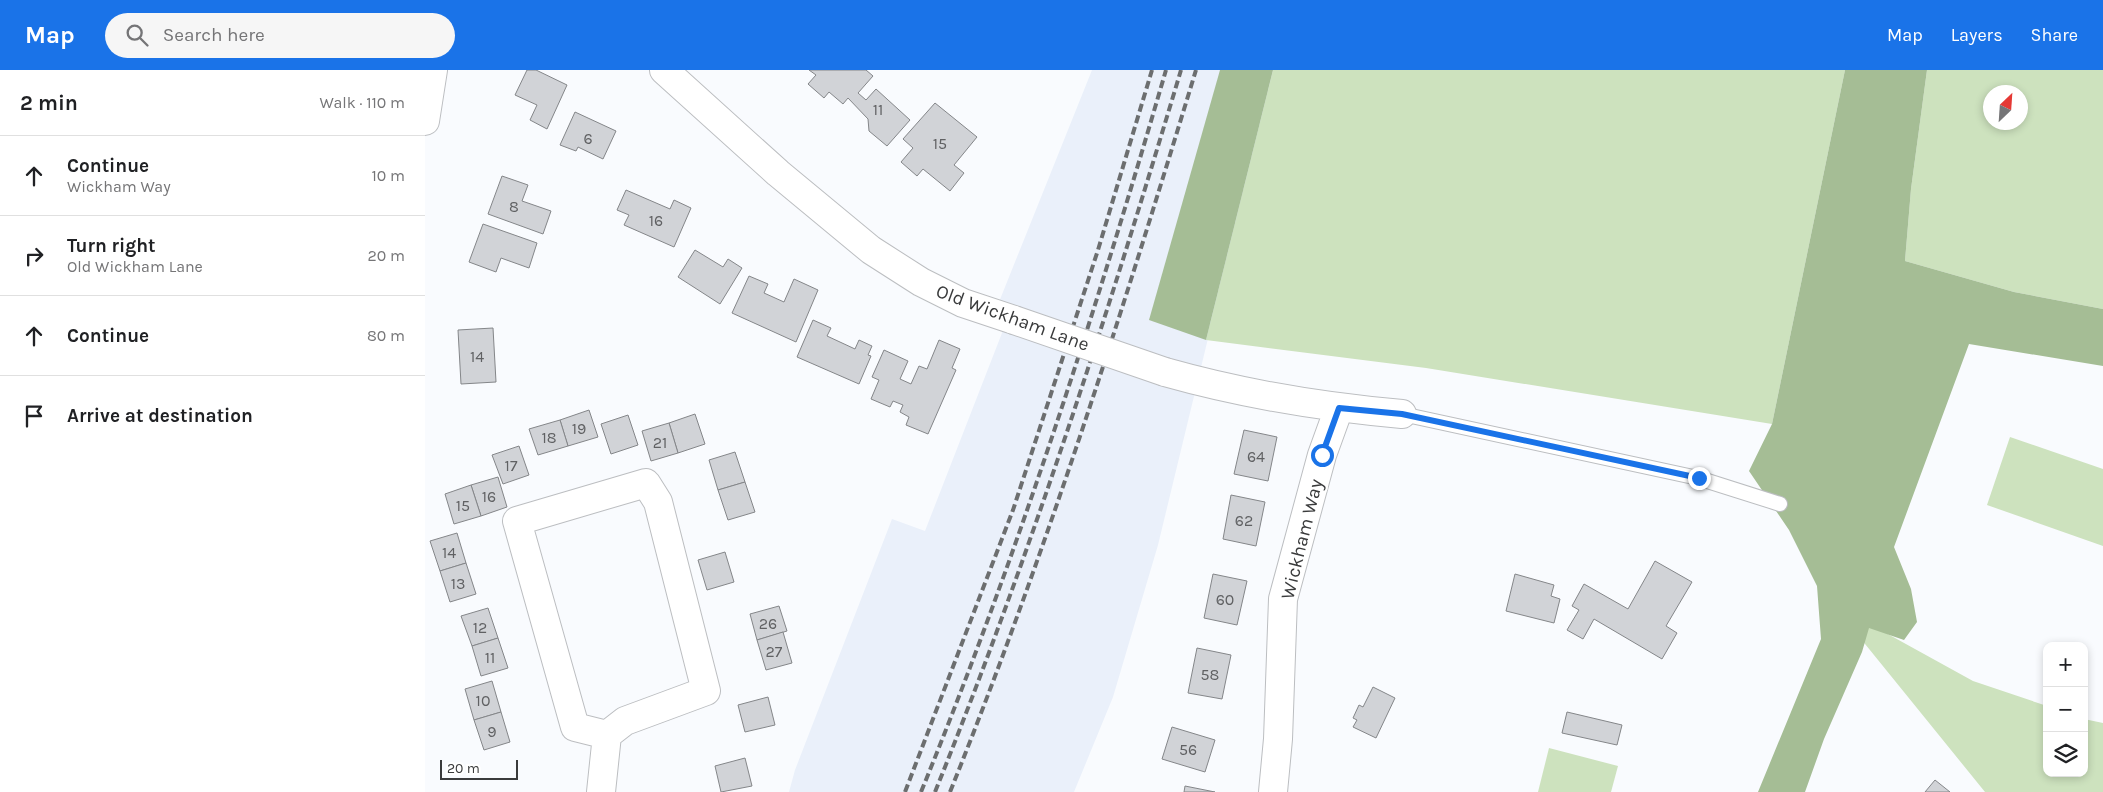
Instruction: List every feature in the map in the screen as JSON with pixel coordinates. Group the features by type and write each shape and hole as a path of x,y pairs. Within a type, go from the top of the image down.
{"street":[{"path":"425,121 433,70"},
{"name":"Old Wickham Lane","path":"664,70 778,173 871,250 921,282 963,303 1165,372 1229,388 1339,408 1402,414"},
{"name":"Wickham Way","path":"1273,792 1278,740 1283,599 1322,455 1339,408"},
{"path":"601,792 607,735 625,721 706,690 658,502 646,482 517,521 575,727 607,735"}],"lane":[{"path":"1402,414 1699,478 1780,504"}],"shaded area":[{"path":"1092,70 1273,70 1158,545 1113,697 1074,792 789,792 795,770 892,519 925,531 1002,333 999,302"}],"green space":[{"path":"1220,70 1273,70 1206,340 1149,320"},
{"path":"1273,70 1845,70 1772,424 1426,368 1206,340"},
{"path":"1845,70 1927,70 1911,189 1905,261 2014,292 2103,309 2103,366 1969,344 1894,547 1911,589 1917,622 1904,640 1869,628 1862,652 1824,739 1805,792 1758,792 1821,639 1817,586 1789,530 1749,471 1772,424"},
{"path":"1927,70 2103,70 2103,309 2014,292 1905,261 1911,189"},
{"path":"2010,437 2103,469 2103,546 1987,505"},
{"path":"1866,622 1973,681 2043,705 2043,777 2088,777 2088,720 2103,723 2103,792 1985,792 1861,639"},
{"path":"1549,748 1618,766 1611,792 1538,792"}],"building":[{"path":"527,70 536,70 567,85 547,129 530,120 537,105 515,95"},
{"path":"809,70 866,70 873,76 858,93 866,100 876,89 910,120 887,146 869,131 868,119 848,98 843,104 829,92 824,98 808,84 816,75"},
{"path":"935,103 977,137 954,165 964,173 950,191 923,169 917,176 901,162 913,148 903,139"},
{"path":"575,112 616,131 603,159 578,147 576,151 560,145"},
{"path":"502,176 528,185 522,201 551,211 543,234 488,214"},
{"path":"626,190 670,209 674,200 691,208 674,247 624,225 629,215 617,210"},
{"path":"483,224 537,243 529,268 501,258 496,272 469,262"},
{"path":"695,250 723,267 728,259 742,268 720,304 678,277"},
{"path":"749,276 768,284 764,293 784,302 794,279 818,290 796,342 732,313"},
{"path":"813,320 831,328 827,336 855,349 859,340 872,346 868,355 871,356 859,384 797,357"},
{"path":"493,328 496,382 461,384 458,330"},
{"path":"939,340 960,349 952,368 956,370 928,434 906,425 909,417 900,412 903,405 893,401 890,407 871,399 879,380 872,377 884,350 908,361 900,379 911,384 919,366 927,369"},
{"path":"589,410 598,437 568,446 560,420"},
{"path":"695,414 705,444 678,453 669,423"},
{"path":"628,415 638,445 611,454 601,424"},
{"path":"560,420 568,446 538,455 529,429"},
{"path":"669,423 678,453 651,461 642,431"},
{"path":"1244,430 1277,437 1268,481 1234,474"},
{"path":"519,446 529,475 503,484 492,455"},
{"path":"735,452 745,482 718,490 709,460"},
{"path":"498,477 507,507 481,516 471,485"},
{"path":"745,482 755,512 728,520 718,490"},
{"path":"471,485 481,516 454,524 445,494"},
{"path":"1231,495 1265,502 1256,546 1223,539"},
{"path":"457,533 466,563 440,571 430,541"},
{"path":"725,552 734,582 707,590 698,560"},
{"path":"1655,561 1692,582 1666,626 1677,633 1662,659 1594,619 1583,639 1567,630 1579,610 1572,606 1584,584 1628,609"},
{"path":"466,563 476,594 450,602 440,571"},
{"path":"1213,574 1247,581 1237,625 1204,618"},
{"path":"1515,574 1554,585 1551,596 1560,599 1554,623 1506,611"},
{"path":"779,606 787,631 757,640 750,614"},
{"path":"488,608 498,638 472,646 461,616"},
{"path":"783,632 792,663 766,670 757,640"},
{"path":"498,638 508,668 481,676 472,646"},
{"path":"1197,648 1231,655 1222,699 1188,693"},
{"path":"492,681 501,712 474,720 465,689"},
{"path":"1373,687 1395,698 1376,738 1353,727 1357,720 1353,718 1359,705 1363,707"},
{"path":"768,697 775,725 745,732 738,705"},
{"path":"501,712 510,742 484,750 474,720"},
{"path":"1567,712 1622,725 1617,745 1562,733"},
{"path":"1172,727 1215,740 1205,772 1162,759"},
{"path":"745,758 752,786 721,792 715,766"},
{"path":"1935,780 1950,792 1925,792"},
{"path":"1185,786 1215,792 1184,792"}],"railway":[{"path":"905,792 1013,510 1098,250 1152,70"},
{"path":"921,792 990,614 1053,434 1083,344 1166,70"},
{"path":"935,792 1003,614 1066,434 1125,253 1181,70"},
{"path":"950,792 1018,614 1081,434 1196,70"}],"route":[{"path":"1322,455 1339,408 1402,414 1699,478"}]}
